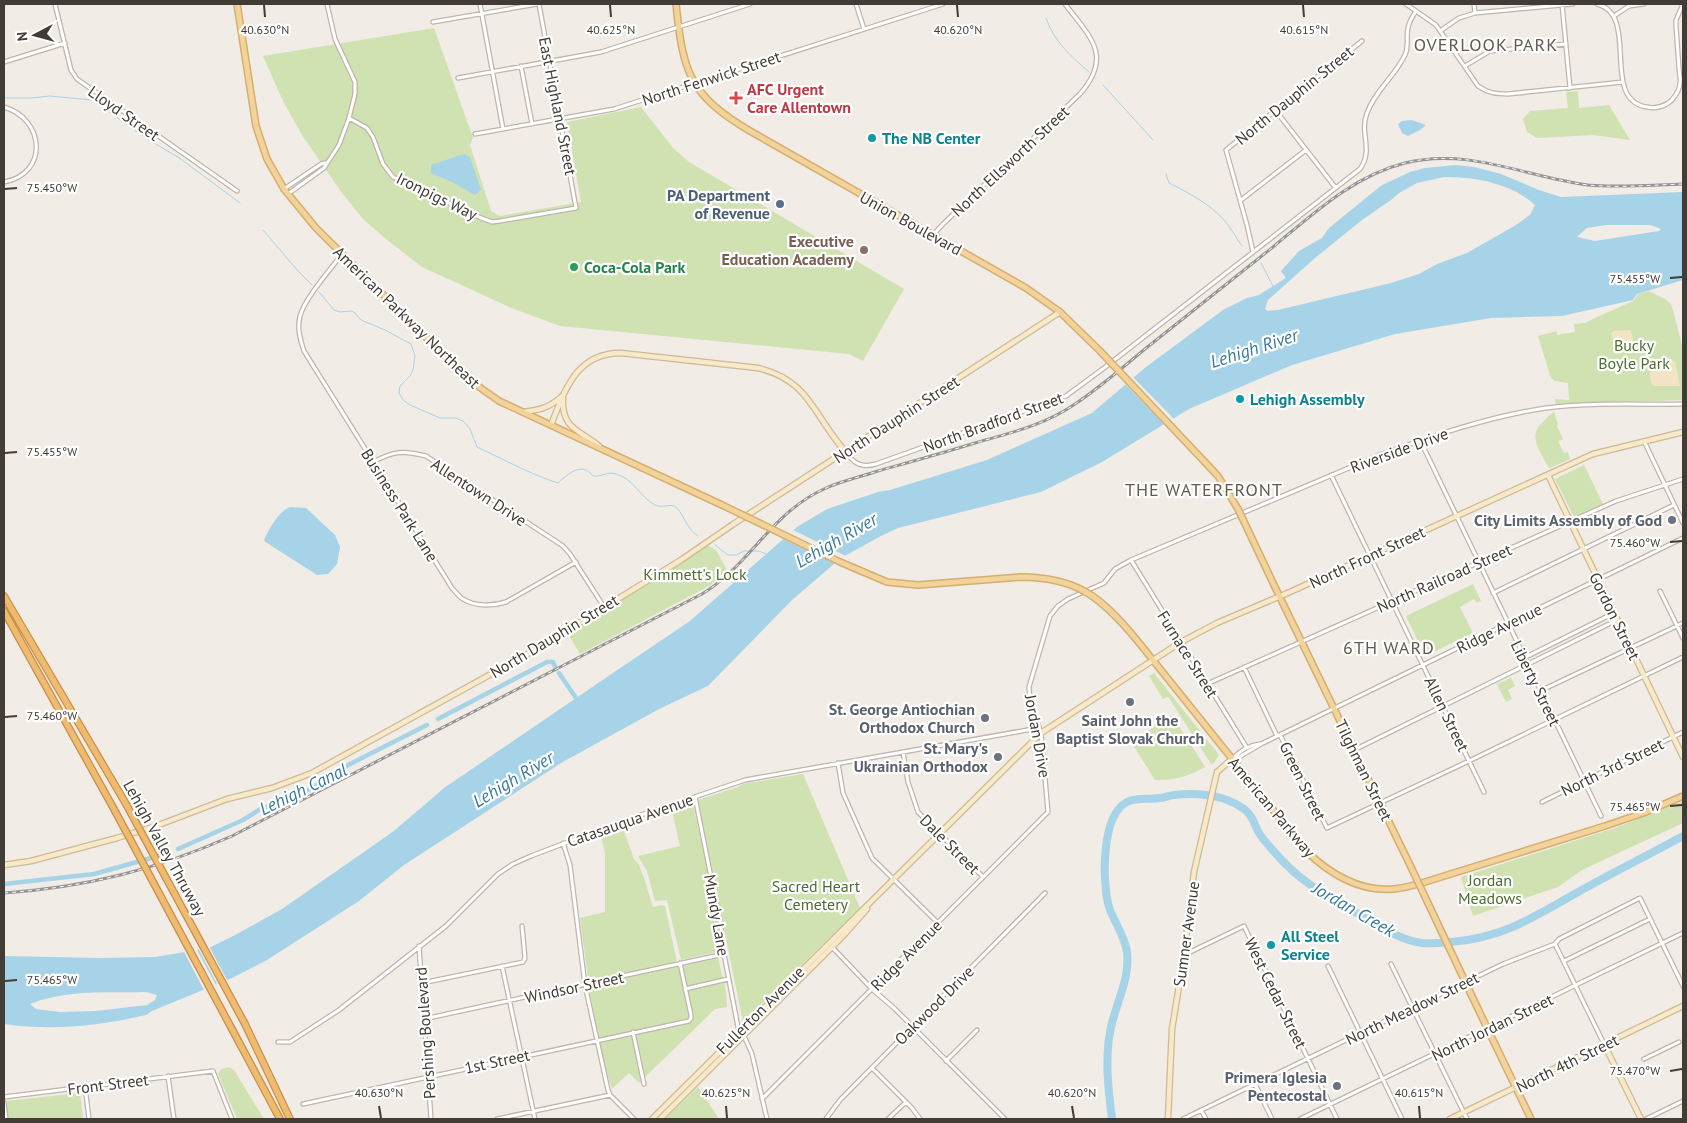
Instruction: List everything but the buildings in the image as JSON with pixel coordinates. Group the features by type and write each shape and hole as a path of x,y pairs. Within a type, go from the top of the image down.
{"highway":[{"name":"Lehigh Valley Thruway","path":"4,596 126,804 245,1024 290,1118"},
{"name":"Lehigh Valley Thruway","path":"4,611 280,1119"}],"main road":[{"name":"American Parkway Northeast","path":"237,4 256,126 267,159 286,192 305,217 476,386 499,401 522,412 848,566 888,582 918,585 1020,577 1058,580 1076,586 1092,595 1109,608 1136,639"},
{"name":"Union Boulevard","path":"676,4 683,57 694,83 709,102 724,115 1038,295 1060,312 1100,351 1178,433"},
{"name":"Tilghman Street","path":"1178,433 1209,465 1231,495 1531,1119"},
{"name":"American Parkway","path":"1136,639 1294,836 1319,863 1356,884 1380,889 1396,889 1445,876 1646,812 1683,796"}],"street":[{"name":"Lloyd Street","path":"55,4 71,70 77,79 237,191"},
{"path":"286,192 324,168 340,145 355,94 355,82 335,39 327,4"},
{"path":"480,4 503,129"},
{"path":"433,22 538,4"},
{"name":"East Highland Street","path":"538,4 576,208"},
{"path":"458,78 601,52 750,4"},
{"path":"856,4 864,29"},
{"name":"North Fenwick Street","path":"475,134 614,109 943,4"},
{"name":"North Ellsworth Street","path":"933,236 943,224 1014,158 1094,77 1096,69 1095,49 1089,33 1065,4"},
{"path":"1406,4 1428,18 1440,31 1478,86 1494,94 1623,82"},
{"path":"1474,4 1475,13"},
{"path":"1562,4 1570,88"},
{"path":"1440,31 1459,18 1475,13 1573,4"},
{"path":"1598,4 1603,5 1614,16 1618,28 1623,82 1627,93 1641,106 1654,108 1674,98 1680,83 1676,20 1682,4"},
{"path":"1614,16 1629,6 1644,4"},
{"name":"North Bradford Street","path":"551,425 570,380 582,366 599,356 611,353 758,368 779,375 804,393 838,444 857,464 869,466 1066,396 1360,169 1365,160 1367,150 1365,133 1367,113 1373,101 1406,54 1407,29 1416,11"},
{"name":"North Dauphin Street","path":"1241,200 1226,150 1362,41"},
{"path":"4,62 65,44"},
{"path":"1465,66 1490,51 1566,44"},
{"path":"521,66 532,124"},
{"path":"4,107 21,115 30,124 35,135 36,146 34,157 28,169 16,178 4,182"},
{"path":"1276,111 1335,187"},
{"name":"Ironpigs Way","path":"349,118 367,128 373,137 383,164 393,177 479,217 492,222 576,208"},
{"path":"1253,252 1241,200 1306,150"},
{"path":"286,192 321,164 326,163"},
{"name":"Business Park Lane","path":"342,254 317,286 299,318 299,334 304,350 452,588 463,599 477,604 494,606 506,602 576,562"},
{"name":"North Dauphin Street","path":"4,865 31,861 117,838 156,826 227,799 272,788 306,776 540,647 681,560 1060,312"},
{"path":"522,412 542,410 564,394"},
{"path":"564,394 564,411 570,425 604,451"},
{"name":"Riverside Drive","path":"1131,560 1331,475 1420,440 1466,426 1549,408 1683,404"},
{"name":"North Front Street","path":"1065,716 1181,642 1217,623 1279,597 1593,454 1683,432"},
{"name":"Liberty Street","path":"1420,440 1601,816"},
{"path":"1644,441 1683,523"},
{"name":"Allentown Drive","path":"373,462 391,453 409,452 426,456 562,546 576,562"},
{"name":"Allen Street","path":"1331,475 1484,792"},
{"name":"Gordon Street","path":"1548,476 1683,757"},
{"name":"North Railroad Street","path":"1207,684 1616,500 1683,479"},
{"path":"1493,593 1674,505"},
{"name":"Ridge Avenue","path":"1232,759 1683,538"},
{"name":"Furnace Street","path":"1131,560 1152,597 1247,748"},
{"name":"Jordan Drive","path":"1049,810 1041,733 1030,701 1029,687 1050,616 1053,610 1068,599 1104,583 1115,569 1131,560"},
{"path":"576,562 604,607"},
{"path":"1660,590 1683,638"},
{"path":"1524,658 1614,613"},
{"path":"1354,750 1617,620"},
{"path":"1540,691 1683,623"},
{"path":"1379,803 1683,657"},
{"name":"Green Street","path":"1244,667 1327,828 1379,803"},
{"name":"Fullerton Avenue","path":"652,1119 1041,733 1065,716"},
{"name":"Catasauqua Avenue","path":"278,1042 290,1042 339,1010 446,926 503,870 519,860 694,797 759,776 1033,728 1041,733"},
{"name":"North 3rd Street","path":"1542,802 1683,732"},
{"name":"Ridge Avenue","path":"1232,759 1239,752 1254,744 1261,744"},
{"name":"Dale Street","path":"903,752 908,782 918,812 983,877"},
{"name":"Sumner Avenue","path":"1168,1119 1172,1029 1184,955 1194,872 1214,782 1219,768 1232,759"},
{"path":"838,763 843,793 872,858 938,923"},
{"name":"Mundy Lane","path":"694,797 721,927 728,979 739,1032"},
{"name":"Ridge Avenue","path":"762,1099 1049,810"},
{"path":"563,843 570,865 585,985 610,1095 634,1119"},
{"name":"Oakwood Drive","path":"826,1119 840,1100 1045,894"},
{"name":"North Meadow Street","path":"1183,1119 1503,964 1555,944 1559,939 1640,898 1650,919"},
{"name":"Fullerton Avenue","path":"660,1119 832,947 862,916 871,903"},
{"path":"1564,961 1650,919 1683,986"},
{"path":"422,983 523,962 525,958 522,926"},
{"name":"West Cedar Street","path":"1184,955 1244,926 1337,1119"},
{"name":"North Jordan Street","path":"1300,1119 1683,933"},
{"path":"1555,944 1641,1119"},
{"name":"Pershing Boulevard","path":"419,946 431,1119"},
{"path":"832,947 1004,1119"},
{"name":"Windsor Street","path":"424,1019 724,954"},
{"path":"680,963 685,989 728,979"},
{"path":"1391,964 1467,1119"},
{"path":"502,966 535,1119"},
{"path":"1328,966 1402,1119"},
{"name":"1st Street","path":"303,1104 690,1020 691,1015 685,989"},
{"name":"North 4th Street","path":"1450,1119 1683,1006"},
{"path":"946,1061 977,1030"},
{"path":"633,1032 644,1084"},
{"path":"744,1036 752,1054 767,1119"},
{"path":"1644,1059 1679,1042"},
{"path":"872,1068 920,1119"},
{"name":"Front Street","path":"4,1097 212,1071 232,1119"},
{"path":"168,1076 174,1119"},
{"path":"1255,1084 1272,1119"},
{"path":"84,1086 89,1119"},
{"path":"497,1119 610,1095"},
{"path":"1646,1119 1683,1101"},
{"path":"888,1119 906,1102"},
{"path":"4,1103 6,1119"},
{"path":"1201,1110 1206,1119"}],"green space":[{"name":"Coca-Cola Park","path":"434,28 473,138 470,145 491,211 500,216 581,202 567,122 641,107 673,148 689,162 904,289 863,361 849,354 560,326 514,309 422,267 363,219 342,193 302,135 283,101 263,56"},
{"path":"1578,91 1579,108 1609,105 1630,140 1593,135 1537,138 1527,132 1523,119 1530,111 1568,108 1566,92"},
{"name":"Bucky Boyle Park","path":"1649,291 1671,304 1683,349 1683,400 1556,404 1555,399 1569,400 1568,383 1555,381 1551,378 1538,336 1557,331 1557,335 1575,332 1574,324 1585,323 1633,301 1638,294"},
{"path":"1554,412 1557,426 1563,439 1558,441 1564,453 1568,452 1570,459 1550,468 1538,448 1535,438 1538,427"},
{"path":"1584,465 1603,504 1574,517 1555,479"},
{"name":"Kimmett's Lock","path":"707,545 716,550 727,570 709,586 580,654 567,632"},
{"path":"1473,584 1481,601 1477,603 1474,599 1460,607 1473,633 1425,656 1406,616"},
{"path":"1154,673 1219,755 1214,763 1211,764 1169,698 1163,699 1149,676"},
{"path":"1511,678 1515,686 1508,690 1512,699 1506,702 1497,684"},
{"path":"1172,715 1205,767 1181,777 1155,780 1131,742"},
{"name":"Sacred Heart Cemetery","path":"803,774 860,908 743,1022 698,800 742,784"},
{"name":"Jordan Meadows","path":"1683,801 1683,823 1582,870 1558,887 1473,916 1461,877 1618,827"},
{"path":"693,805 718,915 721,951 681,960 667,900 655,901 647,871 638,856 680,846 672,811"},
{"path":"622,825 634,859 639,865 644,878 653,907 665,906 678,967 718,958 726,991 727,1007 715,1009 639,1083 629,1073 612,1089 600,1048 580,918 605,912 605,853 600,833"},
{"path":"229,1067 234,1070 264,1119 237,1119 218,1074 221,1069"},
{"path":"698,1087 719,1119 665,1119"},
{"path":"80,1093 83,1119 8,1119 6,1101"}],"sand":[{"path":"1630,330 1633,341 1630,346 1626,350 1616,351 1611,333 1614,331"},
{"path":"1667,359 1675,361 1680,386 1653,386 1650,377 1652,369 1658,363"}],"water":[{"path":"1412,120 1426,125 1408,136 1402,133 1398,124 1402,121"},
{"path":"464,154 470,157 481,190 475,195 431,173 431,165"},
{"name":"Lehigh River","path":"1456,165 1474,167 1501,174 1561,197 1683,192 1683,280 1637,294 1633,300 1562,316 1491,318 1395,334 1292,365 1189,409 1102,462 1041,492 898,528 841,558 792,600 708,686 661,708 561,763 404,865 359,901 267,960 232,978 146,1015 93,1025 40,1027 4,1024 4,956 155,957 209,948 282,909 394,831 444,788 690,621 797,527 827,509 987,460 1092,413 1146,367 1223,310 1247,298 1259,295 1286,278 1281,271 1299,251 1322,238 1329,228 1382,185 1410,172 1425,168","holes":["1444,177 1480,180 1504,186 1525,197 1535,205 1530,215 1516,225 1467,253 1437,264 1419,274 1391,283 1278,310 1268,311 1265,309 1268,300 1315,258 1362,220 1399,193 1417,183","1606,225 1651,225 1661,229 1659,231 1595,241 1577,237 1587,228","102,992 146,992 157,995 155,1000 147,1005 96,1011 60,1012 36,1009 30,1004 58,996"]},
{"path":"290,507 306,508 335,535 340,547 337,564 328,574 317,575 264,541 271,526"}],"pier":[{"path":"1132,376 1175,420 1166,426 1124,383"},
{"path":"791,529 848,557 837,564 781,538"},
{"path":"209,946 228,982 218,986 198,948"},
{"path":"196,948 217,987 205,992 183,950"}],"waterway":[{"path":"1046,18 1049,27 1058,41 1089,72"},
{"path":"1103,85 1153,140"},
{"path":"4,98 50,96 92,100 152,142 178,157 240,203"},
{"path":"1166,174 1169,183 1213,209 1227,224 1242,246"},
{"path":"263,230 312,285"},
{"path":"1261,263 1274,288"},
{"path":"319,292 334,310 354,312 361,320 411,344 415,356 413,370 400,386 399,393 403,400 410,405 440,418 456,418 463,421 470,429 477,447 527,471 558,483 580,469 589,472 593,476 610,473 622,476 655,505 675,506 691,530 698,536"},
{"path":"715,545 728,555 736,555 744,551 759,551 766,554"},
{"name":"Lehigh Canal","path":"438,719 547,662 553,662 556,669"},
{"name":"Lehigh Canal","path":"559,673 578,701"},
{"name":"Lehigh Canal","path":"178,849 243,820 262,808 281,803 312,788 350,764 427,725"},
{"name":"Jordan Creek","path":"1112,1119 1108,1083 1108,1047 1112,1023 1127,970 1127,952 1124,940 1109,907 1105,882 1105,866 1108,834 1112,820 1118,809 1127,802 1192,794 1211,796 1237,804 1249,814 1261,836 1297,875 1327,896 1390,932 1406,939 1425,943 1471,940 1507,929 1539,914 1683,836"},
{"name":"Lehigh Canal","path":"4,884 94,874 162,855"}],"railway":[{"path":"4,893 64,886 120,875 176,858 232,836 702,594 734,569 789,511 824,489 844,481 1014,432 1052,418 1104,383 1319,209 1351,187 1386,169 1428,159 1451,159 1497,165 1588,185 1683,184"}],"place":[{"name":"AFC Urgent Care Allentown","path":"736,98"},
{"name":"The NB Center","path":"872,138"},
{"name":"PA Department of Revenue","path":"780,204"},
{"name":"Executive Education Academy","path":"864,250"},
{"name":"Coca-Cola Park","path":"574,267"},
{"name":"Lehigh Assembly","path":"1240,399"},
{"name":"City Limits Assembly of God","path":"1672,520"},
{"name":"Saint John the Baptist Slovak Church","path":"1130,702"},
{"name":"St. George Antiochian Orthodox Church","path":"985,718"},
{"name":"St. Mary's Ukrainian Orthodox","path":"998,757"},
{"name":"All Steel Service","path":"1271,945"},
{"name":"Primera Iglesia Pentecostal","path":"1337,1086"}],"district":[{"name":"OVERLOOK PARK","path":"1486,44"},
{"name":"THE WATERFRONT","path":"1204,489"},
{"name":"6TH WARD","path":"1389,647"}]}
